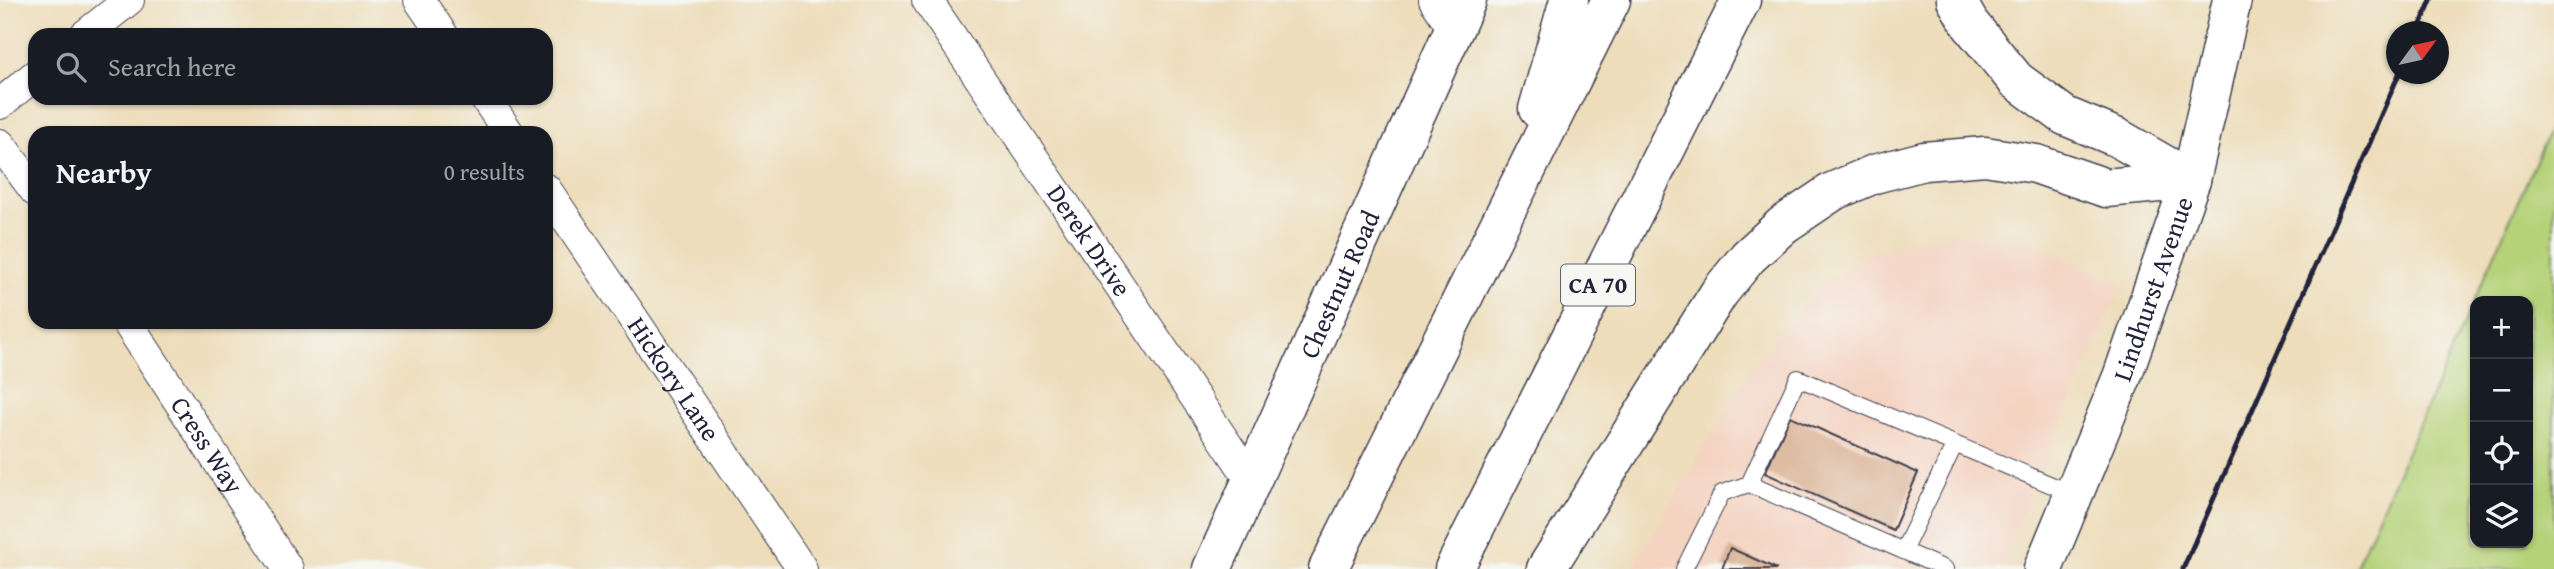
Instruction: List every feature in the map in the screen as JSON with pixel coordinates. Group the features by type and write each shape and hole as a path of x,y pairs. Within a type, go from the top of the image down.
{"main road":[{"path":"1511,207 1569,0"},
{"path":"1328,569 1612,0"},
{"name":"CA 70","path":"1454,569 1741,0"},
{"path":"1956,0 1970,24 2016,80 2065,116 2118,138 2191,180"},
{"name":"Lindhurst Avenue","path":"2043,569 2122,377 2191,180 2232,0"},
{"name":"Chestnut Road","path":"1212,569 1253,483 1452,10"},
{"path":"1546,569 1719,293 1748,257 1783,225 1832,192 1874,174 1924,161 1984,156 2036,164 2106,188 2191,180"}],"street":[{"path":"94,28 129,0"},
{"path":"419,0 438,28"},
{"name":"Derek Drive","path":"927,0 1253,483"},
{"path":"0,104 28,81"},
{"path":"490,105 504,126"},
{"path":"0,144 28,182"},
{"name":"Hickory Lane","path":"553,199 802,569"},
{"name":"Cress Way","path":"132,329 288,569"}],"lane":[{"path":"1749,484 1798,378 2073,494"},
{"path":"1903,551 1955,444"},
{"path":"1684,569 1722,493 1749,484 1945,569"}],"shaded area":[{"path":"1952,233 2036,245 2122,285 1998,569 1632,569 1753,365 1814,291 1869,253"}],"green space":[{"path":"2554,120 2554,569 2355,569 2470,310 2470,548 2533,548 2533,296 2476,296"}],"building":[{"path":"1790,416 1918,473 1893,530 1765,473"},
{"path":"1730,548 1777,569 1722,569"}],"railway":[{"path":"2422,21 2431,0"},
{"path":"2183,569 2395,84"}]}
